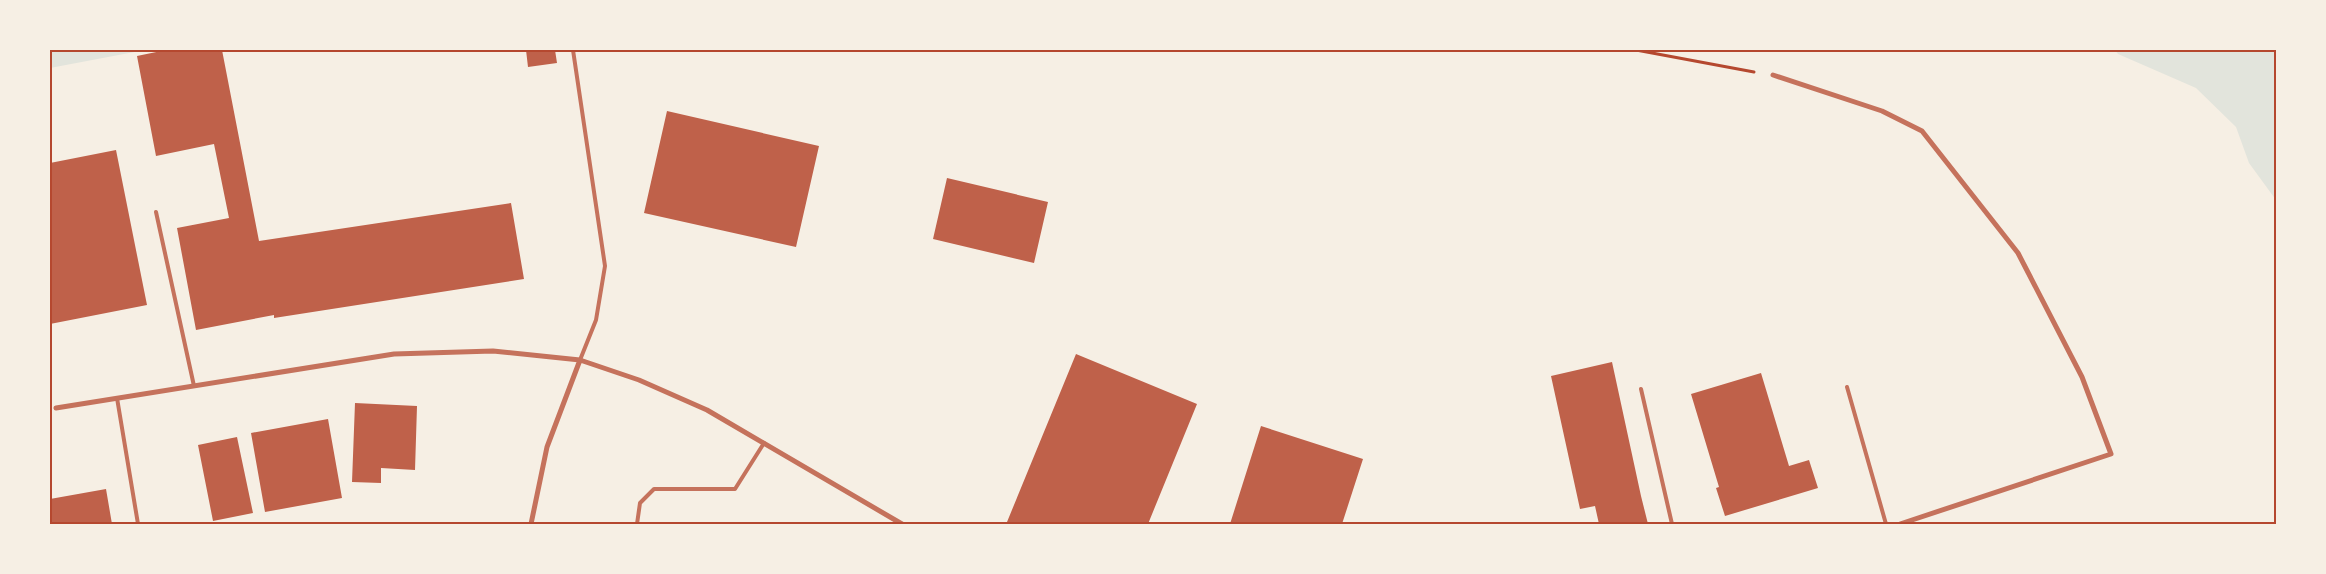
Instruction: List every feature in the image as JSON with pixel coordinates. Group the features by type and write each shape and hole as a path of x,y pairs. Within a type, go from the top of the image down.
{"street":[{"path":"1773,75 1882,111 1922,130 2018,253 2082,378 2111,454 1900,524"},
{"path":"56,408 394,354 494,351 580,360 639,380 707,410 902,524"},
{"path":"531,524 547,446 580,360"}],"lane":[{"path":"573,50 605,266 596,320 580,360"},
{"path":"156,212 194,386"},
{"path":"1847,387 1886,524"},
{"path":"1641,389 1672,524"},
{"path":"117,398 138,524"},
{"path":"50,407 56,408"},
{"path":"637,524 640,503 654,489 735,489 764,443"}],"path":[{"path":"1636,50 1773,75"}],"shaded area":[{"path":"50,50 145,50 50,68"},
{"path":"2115,50 2276,50 2276,200 2249,163 2236,127 2196,88 2118,54"}],"building":[{"path":"166,50 222,50 259,241 511,203 524,279 274,318 274,315 196,330 177,228 229,218 214,144 156,156 137,56"},
{"path":"526,50 555,50 557,63 528,67"},
{"path":"667,111 819,146 796,247 644,213"},
{"path":"116,150 147,305 50,324 50,163"},
{"path":"947,178 1048,202 1034,263 933,239"},
{"path":"1076,354 1197,404 1148,524 1007,522"},
{"path":"1612,362 1648,524 1599,524 1595,506 1580,509 1551,376"},
{"path":"1761,373 1789,466 1809,460 1818,488 1725,516 1716,488 1719,487 1691,394"},
{"path":"355,403 417,406 415,470 381,468 381,483 352,482"},
{"path":"328,419 342,498 265,512 251,433"},
{"path":"1261,426 1363,459 1342,524 1230,524"},
{"path":"237,437 253,513 213,521 198,445"},
{"path":"106,489 112,524 50,524 50,499"}]}
